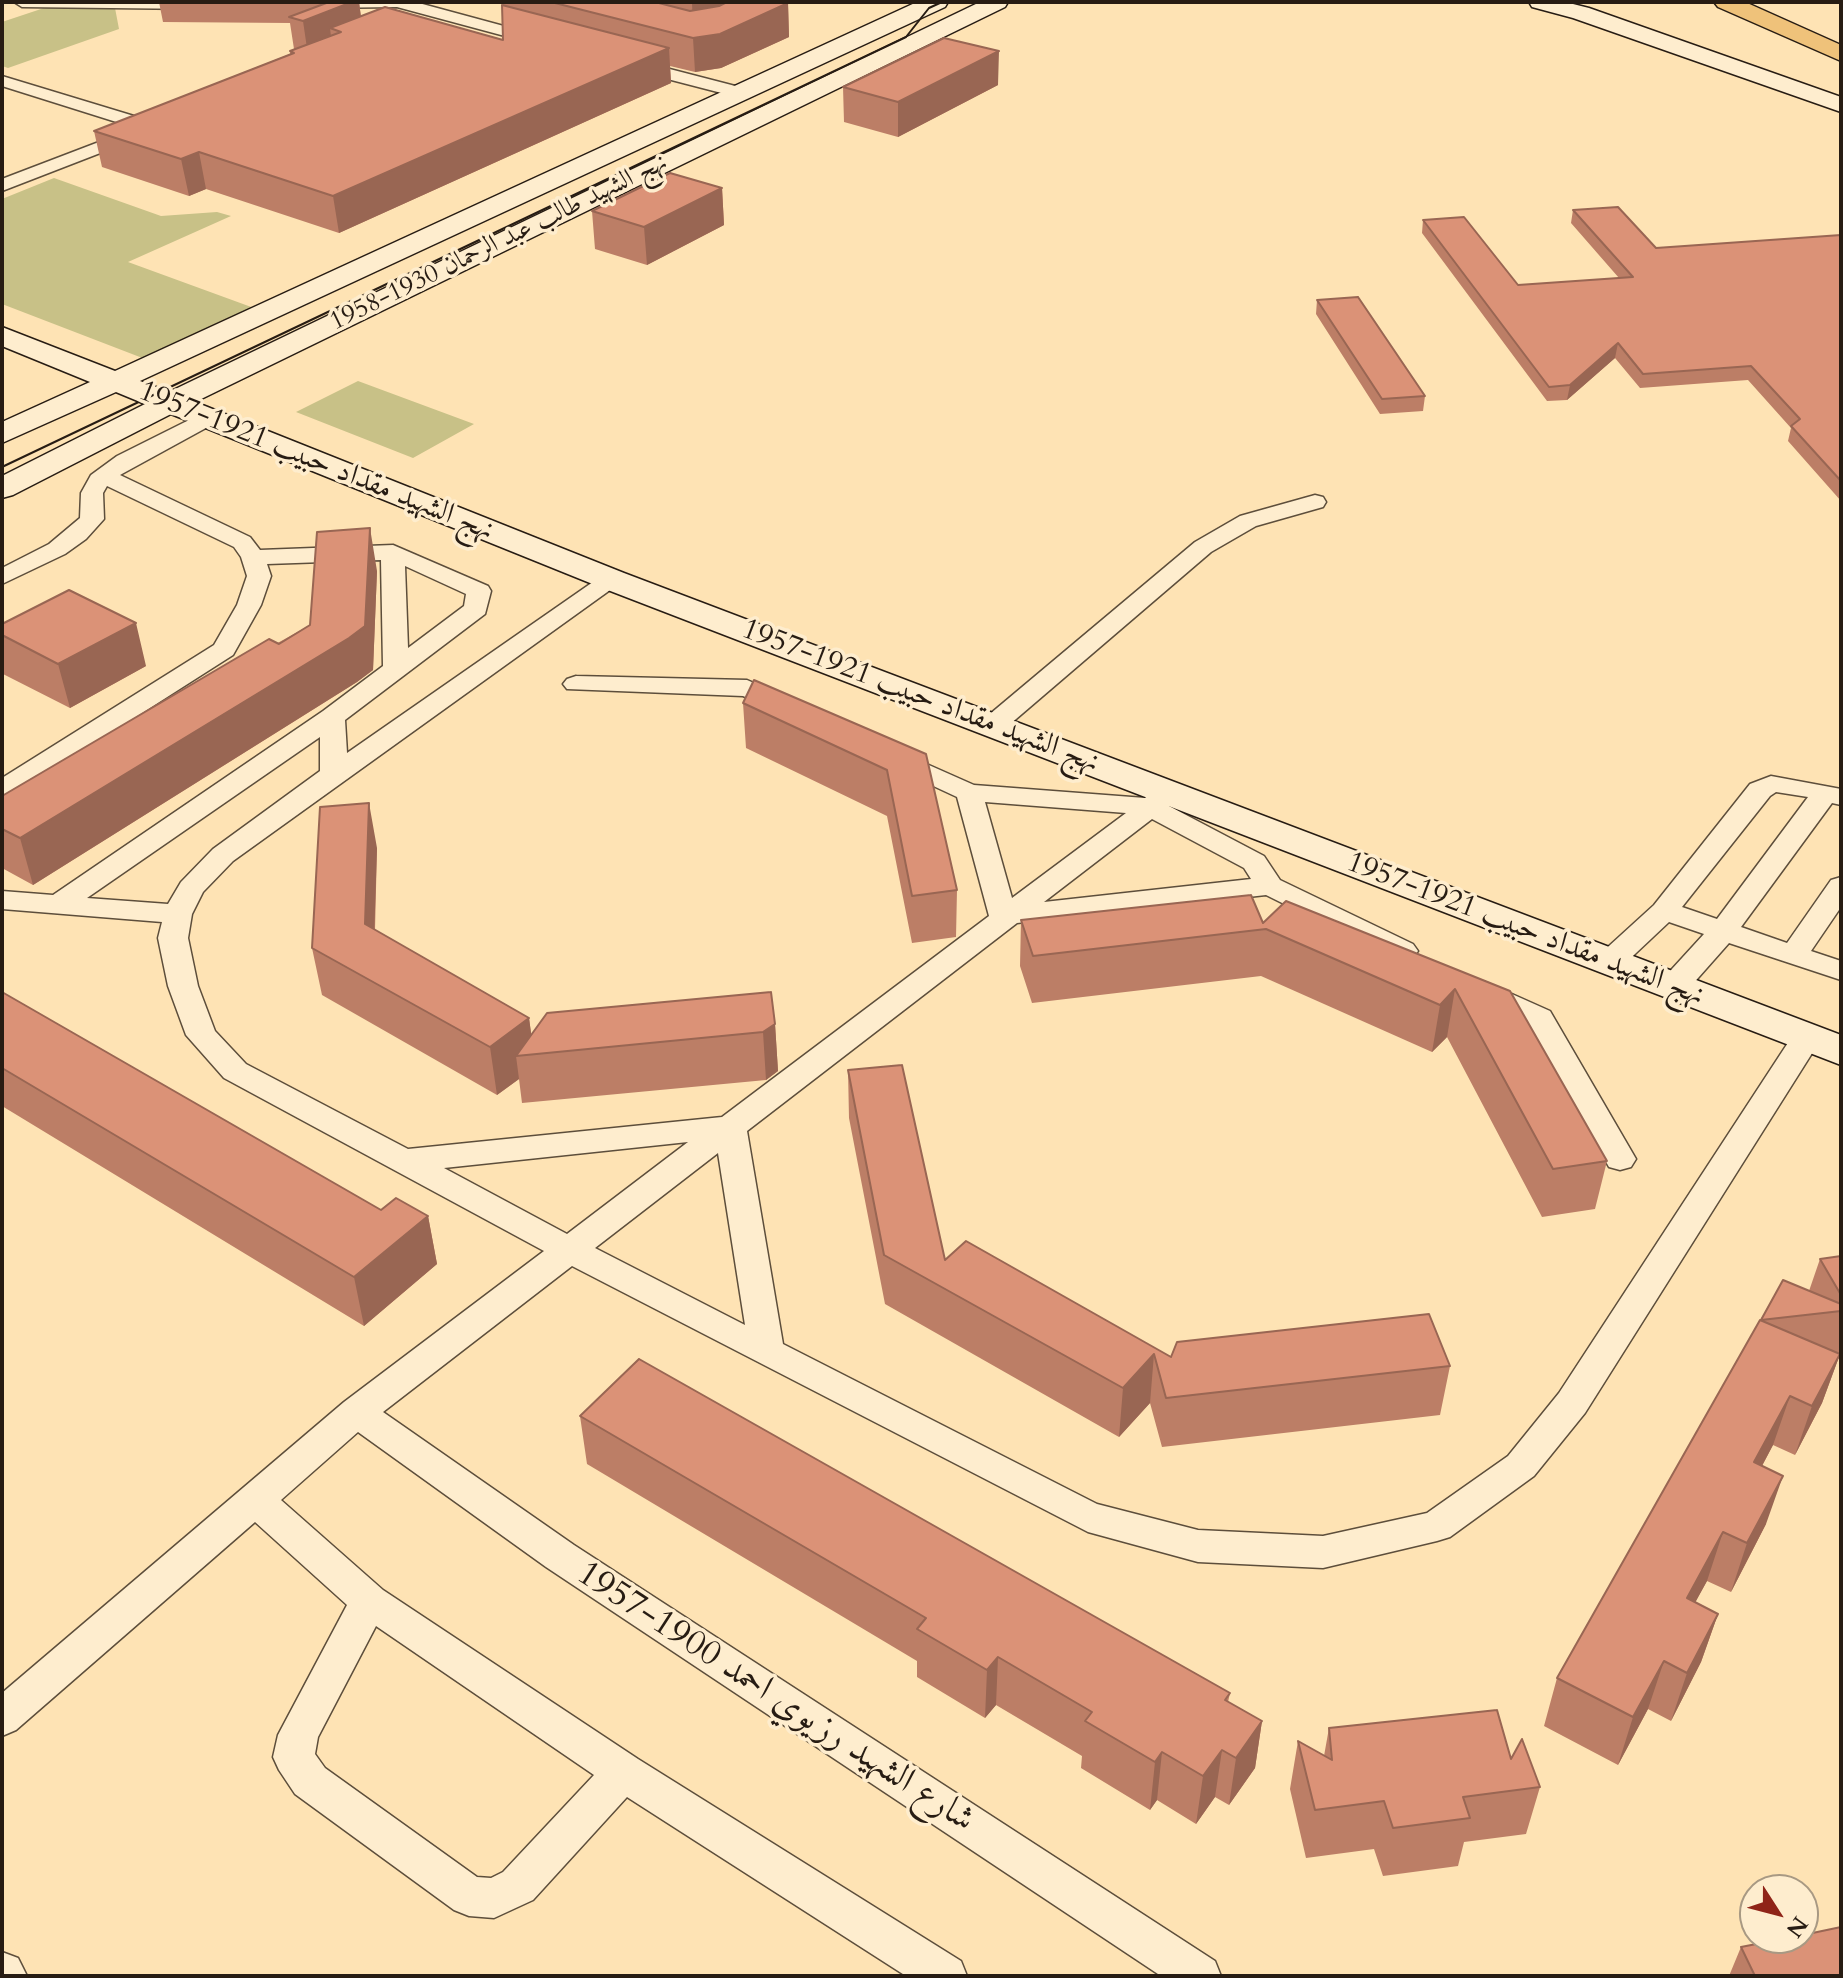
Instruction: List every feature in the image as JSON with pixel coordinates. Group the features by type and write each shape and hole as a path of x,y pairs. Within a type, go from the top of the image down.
{"highway":[{"path":"1726,2 1841,54"},
{"path":"1768,2 1841,34"}],"main road":[{"name":"نهج الشهيد طالب عبد الرحمان 1930-1958","path":"2,434 937,2"},
{"name":"نهج الشهيد طالب عبد الرحمان 1930-1958","path":"2,488 170,403 997,2"},
{"path":"1540,2 1581,13 1841,105"},
{"name":"نهج الشهيد مقداد حبيب 1921-1957","path":"2,336 612,580 993,725 1159,799 1841,1051"}],"street":[{"path":"306,3 397,2 557,45"},
{"path":"411,24 466,2"},
{"path":"7,13 24,3 216,3"},
{"path":"617,61 737,92"},
{"path":"2,81 156,125 2,185"},
{"path":"2,577 57,549 78,534 92,519 92,493 104,476 125,461 207,418"},
{"path":"2,790 224,650 249,605 259,576 253,557 242,542 104,476"},
{"path":"993,725 1203,547 1248,521 1315,502"},
{"path":"59,904 332,717 476,609 479,591 393,552 253,557"},
{"path":"393,552 396,669"},
{"path":"612,580 223,855 191,888 178,914 173,938 183,986 201,1035 235,1071 570,1250 1088,1517 1198,1546 1323,1552 1437,1526 1521,1466 1572,1403 1806,1039"},
{"path":"576,684 747,688 802,714"},
{"path":"332,717 334,774"},
{"path":"872,747 969,793 1159,799 1254,862 1270,886 1425,962"},
{"path":"1608,963 1664,911 1760,790 1771,784 1789,785 1833,795 1723,931 1672,988"},
{"path":"969,793 1003,916"},
{"path":"2,1718 357,1412 1159,799"},
{"path":"1003,916 1270,886"},
{"path":"1793,955 1841,886"},
{"path":"2,900 178,914"},
{"path":"1664,911 1841,971"},
{"path":"1454,976 1539,1018 1620,1159"},
{"path":"404,1161 730,1127"},
{"path":"730,1127 767,1351"},
{"name":"شارع الشهيد رزيوي احمد 1900-1957","path":"357,1412 560,1556 1199,1976"},
{"path":"255,1499 369,1601 623,1772 945,1976"},
{"path":"369,1601 298,1735 294,1757 310,1781 469,1896 494,1898 518,1886 623,1772"}],"shaded area":[{"path":"47,7 115,8 119,29 8,68 2,66 2,22"},
{"path":"54,178 161,216 217,212 231,216 128,262 254,308 145,359 2,304 2,199"},
{"path":"358,381 474,424 413,458 296,412"}],"building":[{"path":"329,2 352,2 303,21 289,17"},
{"path":"551,2 655,2 690,11 727,2 788,3 720,34 693,38"},
{"path":"502,5 669,48 333,196 199,152 181,159 94,131 294,53 290,51 341,32 330,28 385,7 503,40"},
{"path":"944,38 999,51 898,102 843,87"},
{"path":"670,173 722,188 644,227 592,211"},
{"path":"1618,207 1656,248 1841,235 1841,481 1791,426 1800,419 1751,366 1643,374 1618,343 1570,385 1549,387 1423,220 1464,217 1518,285 1633,277 1573,210"},
{"path":"1358,297 1425,396 1382,399 1317,300"},
{"path":"370,528 365,626 20,838 2,829 2,796 269,639 279,644 310,625 317,532"},
{"path":"69,590 136,623 58,664 2,635 2,624"},
{"path":"754,680 926,754 957,890 912,896 887,770 743,703"},
{"path":"369,803 365,924 529,1018 490,1047 312,948 320,807"},
{"path":"1251,895 1263,923 1286,901 1510,991 1607,1161 1553,1169 1455,989 1440,1005 1266,929 1033,956 1021,920"},
{"path":"2,992 381,1210 396,1198 428,1216 354,1277 2,1068"},
{"path":"771,992 775,1024 763,1032 516,1056 547,1013"},
{"path":"902,1065 945,1260 966,1241 1171,1357 1177,1342 1429,1314 1450,1366 1166,1398 1154,1354 1123,1388 884,1255 848,1070"},
{"path":"1841,1256 1841,1295 1820,1259"},
{"path":"1783,1280 1841,1304 1841,1311 1761,1320"},
{"path":"1760,1320 1840,1354 1812,1406 1790,1396 1754,1462 1783,1476 1747,1543 1723,1532 1687,1598 1718,1614 1687,1673 1664,1661 1633,1717 1557,1678"},
{"path":"639,1359 1230,1693 1225,1700 1262,1721 1236,1758 1222,1750 1203,1776 1162,1752 1155,1762 1085,1721 1092,1712 998,1657 987,1670 917,1629 926,1618 580,1416"},
{"path":"1497,1710 1511,1759 1522,1739 1540,1787 1463,1797 1470,1818 1393,1828 1384,1801 1315,1810 1298,1741 1332,1760 1329,1728"},
{"path":"1841,1927 1841,1976 1755,1976 1744,1954 1819,1954 1819,1932"}],"tram line":[{"path":"2,467 906,37 929,8 942,2"}]}
